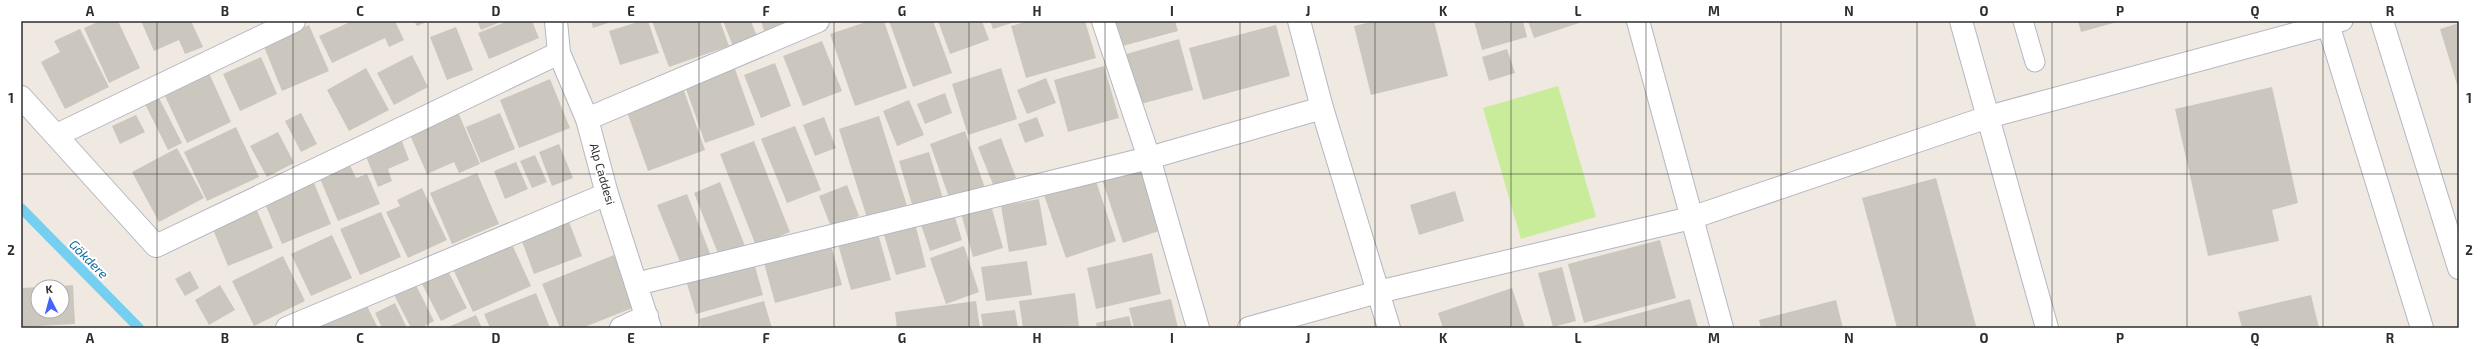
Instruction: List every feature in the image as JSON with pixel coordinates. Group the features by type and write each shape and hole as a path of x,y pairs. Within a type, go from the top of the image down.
{"street":[{"path":"57,135 294,21"},
{"name":"Alp Caddesi","path":"556,21 559,53 587,118 607,194 648,322"},
{"path":"587,118 818,21"},
{"path":"1103,21 1149,158 1198,328"},
{"path":"1299,21 1322,108 1389,328"},
{"path":"1638,21 1722,328"},
{"path":"1961,21 2046,328"},
{"path":"2382,21 2459,268"},
{"path":"1249,328 1378,292 1691,218 1988,117 2333,22 2422,328"},
{"path":"21,97 156,246 559,53"},
{"path":"636,284 1149,158 1322,108"},
{"path":"287,328 607,194"},
{"path":"621,328 648,322"}],"lane":[{"path":"2023,21 2035,62"}],"green space":[{"path":"1558,86 1596,217 1521,239 1483,108"}],"building":[{"path":"100,21 118,21 140,68 109,83 84,28"},
{"path":"141,21 191,21 203,47 185,54 179,40 154,51"},
{"path":"352,21 395,21 404,40 389,47 385,38 332,63 319,36"},
{"path":"414,21 429,21 417,26"},
{"path":"477,21 503,21 481,30"},
{"path":"508,21 532,21 539,38 489,59 478,33"},
{"path":"591,21 614,21 593,28"},
{"path":"641,21 648,21 659,53 620,65 609,31"},
{"path":"652,21 720,21 729,46 669,67"},
{"path":"723,21 751,21 758,39 734,49"},
{"path":"761,21 798,21 764,31"},
{"path":"869,21 884,21 907,88 855,106 830,34"},
{"path":"889,21 933,21 952,73 913,87"},
{"path":"938,21 982,21 989,40 950,54"},
{"path":"990,21 1018,21 993,29"},
{"path":"1029,21 1085,21 1096,58 1026,78 1011,26"},
{"path":"1112,21 1175,21 1178,31 1119,47"},
{"path":"1375,21 1434,21 1448,76 1371,95 1354,26"},
{"path":"1474,21 1523,21 1527,37 1482,50"},
{"path":"1528,21 1585,21 1534,38"},
{"path":"2078,21 2121,21 2081,32"},
{"path":"2459,23 2459,91 2440,29"},
{"path":"309,25 329,71 282,91 263,44"},
{"path":"1276,25 1290,76 1203,100 1189,48"},
{"path":"456,27 473,70 447,80 430,37"},
{"path":"80,29 109,87 65,109 41,62 60,52 54,41"},
{"path":"1179,39 1193,90 1137,105 1123,55"},
{"path":"822,41 842,91 803,106 783,56"},
{"path":"1507,49 1515,73 1489,81 1482,57"},
{"path":"412,55 428,87 394,105 377,73"},
{"path":"261,57 277,94 240,111 223,74"},
{"path":"775,63 791,106 761,118 744,75"},
{"path":"1104,66 1119,118 1068,132 1054,80"},
{"path":"366,68 389,110 349,131 327,90"},
{"path":"1001,68 1017,119 968,135 952,84"},
{"path":"735,69 755,125 705,143 685,86"},
{"path":"209,73 231,122 187,143 164,94"},
{"path":"1046,78 1056,103 1027,114 1017,90"},
{"path":"550,79 570,128 519,148 500,100"},
{"path":"2272,87 2298,203 2272,210 2279,241 2208,256 2175,109"},
{"path":"683,88 705,150 648,171 626,109"},
{"path":"945,93 952,113 925,124 917,104"},
{"path":"159,98 182,143 168,150 145,104"},
{"path":"909,100 924,135 897,146 883,111"},
{"path":"458,112 480,164 459,173 454,162 427,174 409,133"},
{"path":"301,113 317,144 301,152 285,121"},
{"path":"500,113 515,149 481,163 466,127"},
{"path":"136,115 145,132 120,144 112,126"},
{"path":"879,116 908,209 868,221 839,129"},
{"path":"824,117 836,148 815,156 803,125"},
{"path":"1037,117 1044,136 1025,143 1018,124"},
{"path":"795,126 821,190 787,203 761,139"},
{"path":"236,127 259,177 207,201 184,152"},
{"path":"965,131 985,188 950,200 930,144"},
{"path":"278,132 294,163 267,177 250,146"},
{"path":"400,136 409,160 388,169 392,181 378,187 364,151"},
{"path":"1001,138 1016,178 994,187 978,147"},
{"path":"754,141 790,232 756,246 720,154"},
{"path":"559,144 573,178 552,186 539,152"},
{"path":"177,148 204,198 159,222 132,172"},
{"path":"929,152 944,202 914,211 899,161"},
{"path":"535,155 547,182 532,188 520,161"},
{"path":"348,161 356,178 367,174 380,204 338,221 318,174"},
{"path":"516,162 528,189 505,199 494,171"},
{"path":"1140,166 1162,230 1123,243 1102,179"},
{"path":"477,173 499,224 452,244 430,193"},
{"path":"312,178 331,224 282,244 263,199"},
{"path":"1095,178 1116,241 1066,258 1044,195"},
{"path":"1936,178 1976,326 1967,328 1897,328 1862,198"},
{"path":"720,182 745,246 719,256 694,193"},
{"path":"847,185 859,216 831,227 819,196"},
{"path":"422,188 447,240 408,258 386,212 400,206 397,200"},
{"path":"1455,191 1464,221 1419,235 1410,205"},
{"path":"687,194 711,256 682,267 657,205"},
{"path":"1039,199 1047,245 1009,252 1001,206"},
{"path":"991,205 1003,248 973,257 961,213"},
{"path":"256,208 273,248 228,266 212,227"},
{"path":"381,212 401,257 360,275 340,229"},
{"path":"954,214 962,240 930,251 921,225"},
{"path":"568,219 582,256 534,274 520,236"},
{"path":"914,219 926,267 896,275 882,228"},
{"path":"876,226 891,280 851,290 836,237"},
{"path":"332,235 352,278 311,296 291,254"},
{"path":"1660,240 1676,298 1584,323 1568,264"},
{"path":"511,242 531,286 473,312 453,269"},
{"path":"831,245 842,285 775,303 764,263"},
{"path":"964,246 979,292 946,304 930,258"},
{"path":"1152,253 1161,294 1096,309 1087,268"},
{"path":"614,255 635,307 582,328 560,328 542,284"},
{"path":"283,256 305,301 254,326 232,281"},
{"path":"753,259 763,295 696,314 685,277"},
{"path":"1027,261 1032,295 986,301 981,267"},
{"path":"446,267 467,308 441,321 420,280"},
{"path":"1562,267 1576,321 1553,327 1538,273"},
{"path":"190,271 199,288 185,296 175,279"},
{"path":"414,281 434,321 421,328 411,328 392,291"},
{"path":"70,285 73,285 75,324 21,327 21,288 30,287 30,319 70,319"},
{"path":"220,285 235,310 209,325 195,300"},
{"path":"1512,288 1525,328 1443,328 1438,313"},
{"path":"536,293 550,328 490,328 484,314"},
{"path":"1075,293 1079,326 1023,328 1019,301"},
{"path":"2311,295 2319,328 2242,328 2238,312"},
{"path":"363,298 378,328 314,328"},
{"path":"1171,299 1178,328 1134,328 1129,308"},
{"path":"1690,299 1698,328 1585,328"},
{"path":"1836,300 1843,328 1761,328 1759,320"},
{"path":"764,301 772,328 701,328 699,319"},
{"path":"976,301 980,328 897,328 895,312"},
{"path":"395,303 407,328 382,328 375,313"},
{"path":"1015,310 1018,328 983,328 981,314"},
{"path":"476,315 482,328 446,328"},
{"path":"1129,316 1132,328 1097,328 1096,323"}],"waterway":[{"name":"Gökdere","path":"21,208 139,328"}]}
